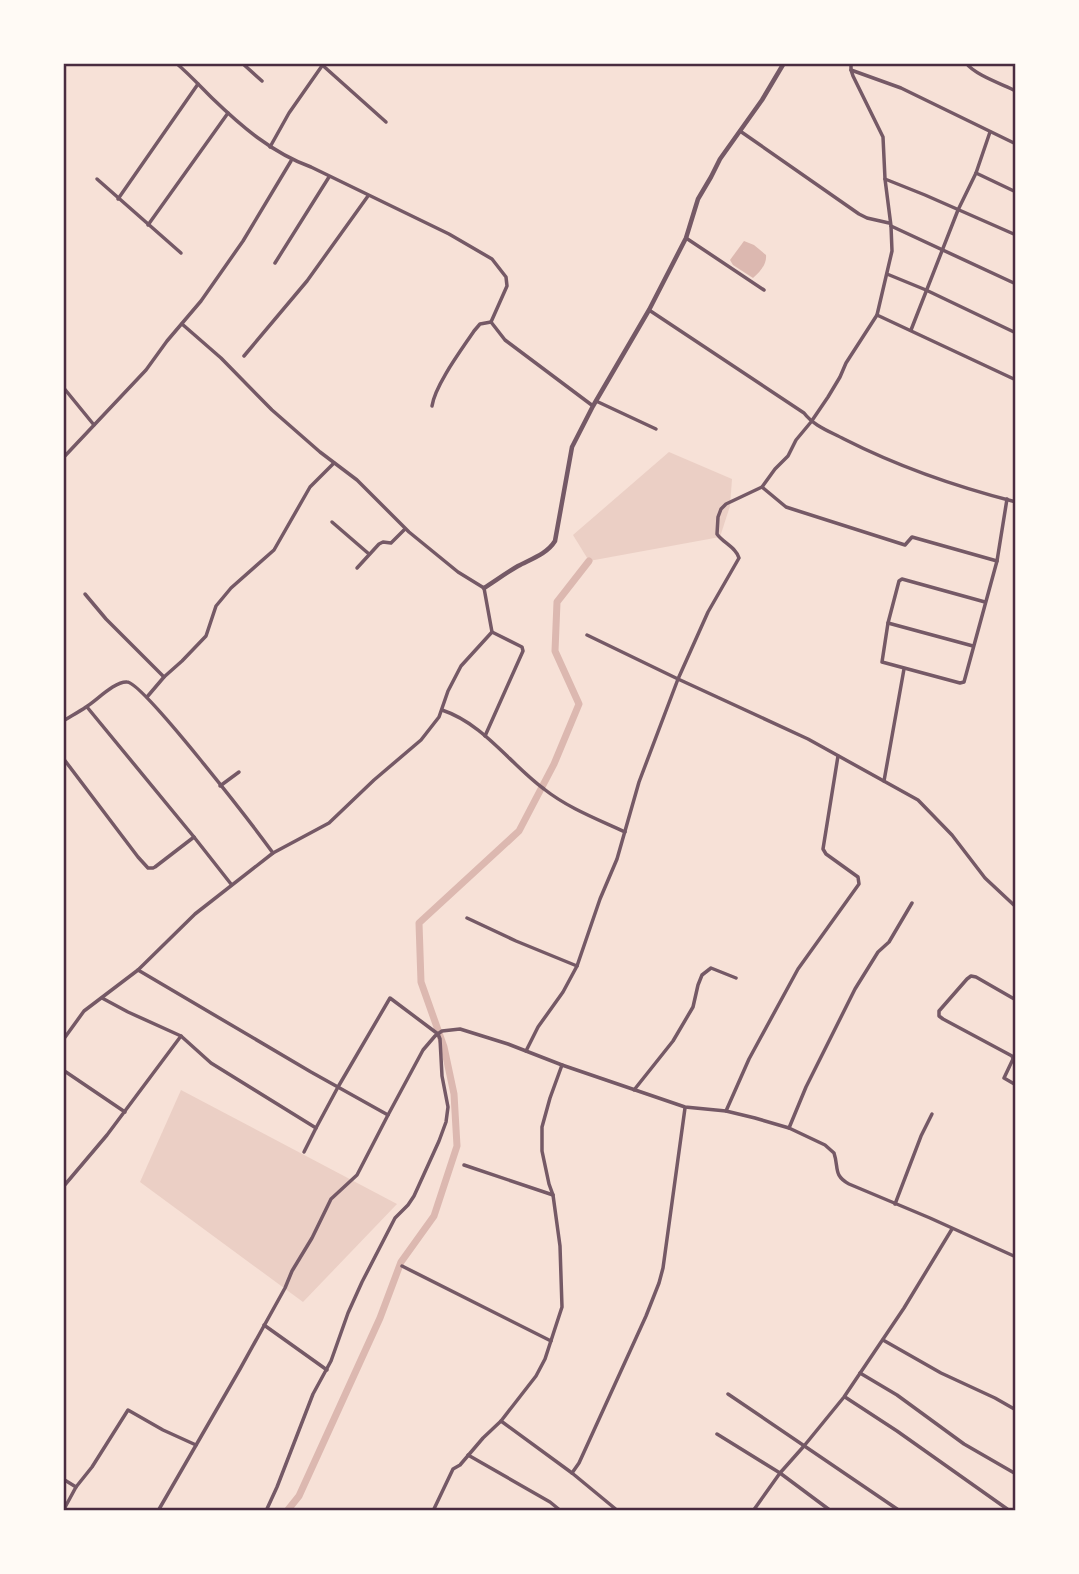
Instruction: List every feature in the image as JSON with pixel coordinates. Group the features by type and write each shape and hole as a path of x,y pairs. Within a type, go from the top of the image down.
{"street":[{"path":"242,63 262,81"},
{"path":"484,588 552,547 572,447 594,403 649,310 685,238 698,200 720,159 762,100 784,63"},
{"path":"526,1051 577,966 617,859 642,775 678,679 709,612 739,558 738,552 717,534 721,509 762,487 788,456 877,315 892,251 883,137 851,70 851,63"},
{"path":"966,63 977,73 1016,91"},
{"path":"178,64 246,130 270,147 449,234 492,259 506,277 507,286 491,322"},
{"path":"270,147 322,64 386,122"},
{"path":"851,70 901,88 1016,144"},
{"path":"118,198 198,84"},
{"path":"148,225 229,113"},
{"path":"740,131 859,214 890,224 1016,284"},
{"path":"911,330 958,210 976,173 990,132"},
{"path":"63,458 146,370 182,324 221,273 292,160"},
{"path":"976,173 1016,192"},
{"path":"275,263 329,177"},
{"path":"97,179 181,253"},
{"path":"885,179 1016,235"},
{"path":"244,356 307,281 368,196"},
{"path":"685,238 764,290"},
{"path":"887,274 1016,333"},
{"path":"649,310 804,413 811,422 856,445 944,482 1016,502"},
{"path":"877,315 1016,380"},
{"path":"491,322 505,340 594,403 656,429"},
{"path":"432,406 445,375 474,331 480,324 491,322"},
{"path":"182,324 221,358 272,410 357,480 405,529 458,572 484,588 492,632"},
{"path":"63,387 94,425"},
{"path":"147,697 206,636 216,606 274,550 310,487 334,463"},
{"path":"762,487 786,507 906,545 911,537 997,561"},
{"path":"985,602 902,579 888,623 881,660 884,663 964,682 997,561 1007,499"},
{"path":"332,522 369,554"},
{"path":"357,568 379,544 391,543 405,529"},
{"path":"85,594 164,677"},
{"path":"888,623 973,646"},
{"path":"63,1040 79,1015 138,970 195,914 273,853 335,818 421,740 435,723 461,666 492,632"},
{"path":"485,736 523,651 522,647 492,632"},
{"path":"587,635 772,721 918,800 952,835 985,878 1016,907"},
{"path":"884,781 904,668"},
{"path":"63,721 104,693 121,683 129,682 147,697 273,853"},
{"path":"87,707 231,884"},
{"path":"442,710 470,723 541,788 562,803 625,832"},
{"path":"726,1111 749,1059 798,969 859,884 858,877 823,849 838,755"},
{"path":"63,758 148,868 153,869 194,837"},
{"path":"220,786 239,772"},
{"path":"789,1128 806,1087 855,989 912,903"},
{"path":"467,918 577,966"},
{"path":"634,1090 673,1041 693,1007 704,973 711,968 736,978"},
{"path":"138,970 388,1115"},
{"path":"1016,1000 971,976 939,1011 939,1016 1012,1056 1004,1078 1016,1085"},
{"path":"102,998 181,1036 211,1063 316,1128"},
{"path":"266,1511 362,1282 395,1218 414,1196 446,1122 447,1100 438,1034 390,998 304,1152"},
{"path":"158,1511 285,1288 331,1199 357,1175 424,1050 438,1034 448,1030 460,1029 685,1107 726,1111 789,1128 825,1145 834,1153 837,1173 841,1180 1016,1257"},
{"path":"63,1187 125,1112 181,1036"},
{"path":"433,1511 453,1469 460,1465 501,1421 536,1376 545,1359 562,1307 560,1246 553,1195 542,1151 542,1127 562,1065"},
{"path":"63,1070 125,1112"},
{"path":"572,1473 579,1463 659,1283 685,1107"},
{"path":"895,1204 932,1114"},
{"path":"464,1165 553,1195"},
{"path":"753,1511 780,1473 844,1397 952,1229"},
{"path":"402,1266 551,1341"},
{"path":"264,1325 327,1370"},
{"path":"883,1340 941,1373 1016,1410"},
{"path":"860,1373 897,1395 964,1444 1016,1474"},
{"path":"728,1394 900,1511"},
{"path":"844,1397 1010,1511"},
{"path":"63,1511 128,1410 196,1445"},
{"path":"501,1421 618,1511"},
{"path":"718,1434 780,1473 831,1511"},
{"path":"468,1455 561,1511"},
{"path":"63,1479 76,1487"}],"shaded area":[{"path":"744,241 766,255 762,268 753,278 730,260"},
{"path":"669,452 732,479 730,506 720,537 589,561 573,535"},
{"path":"181,1090 397,1204 303,1302 140,1182"}],"waterway":[{"path":"287,1511 299,1496 380,1318 401,1262 434,1216 457,1146 454,1094 444,1047 421,982 419,923 519,831 554,764 579,704 555,651 557,602 589,561"}]}
